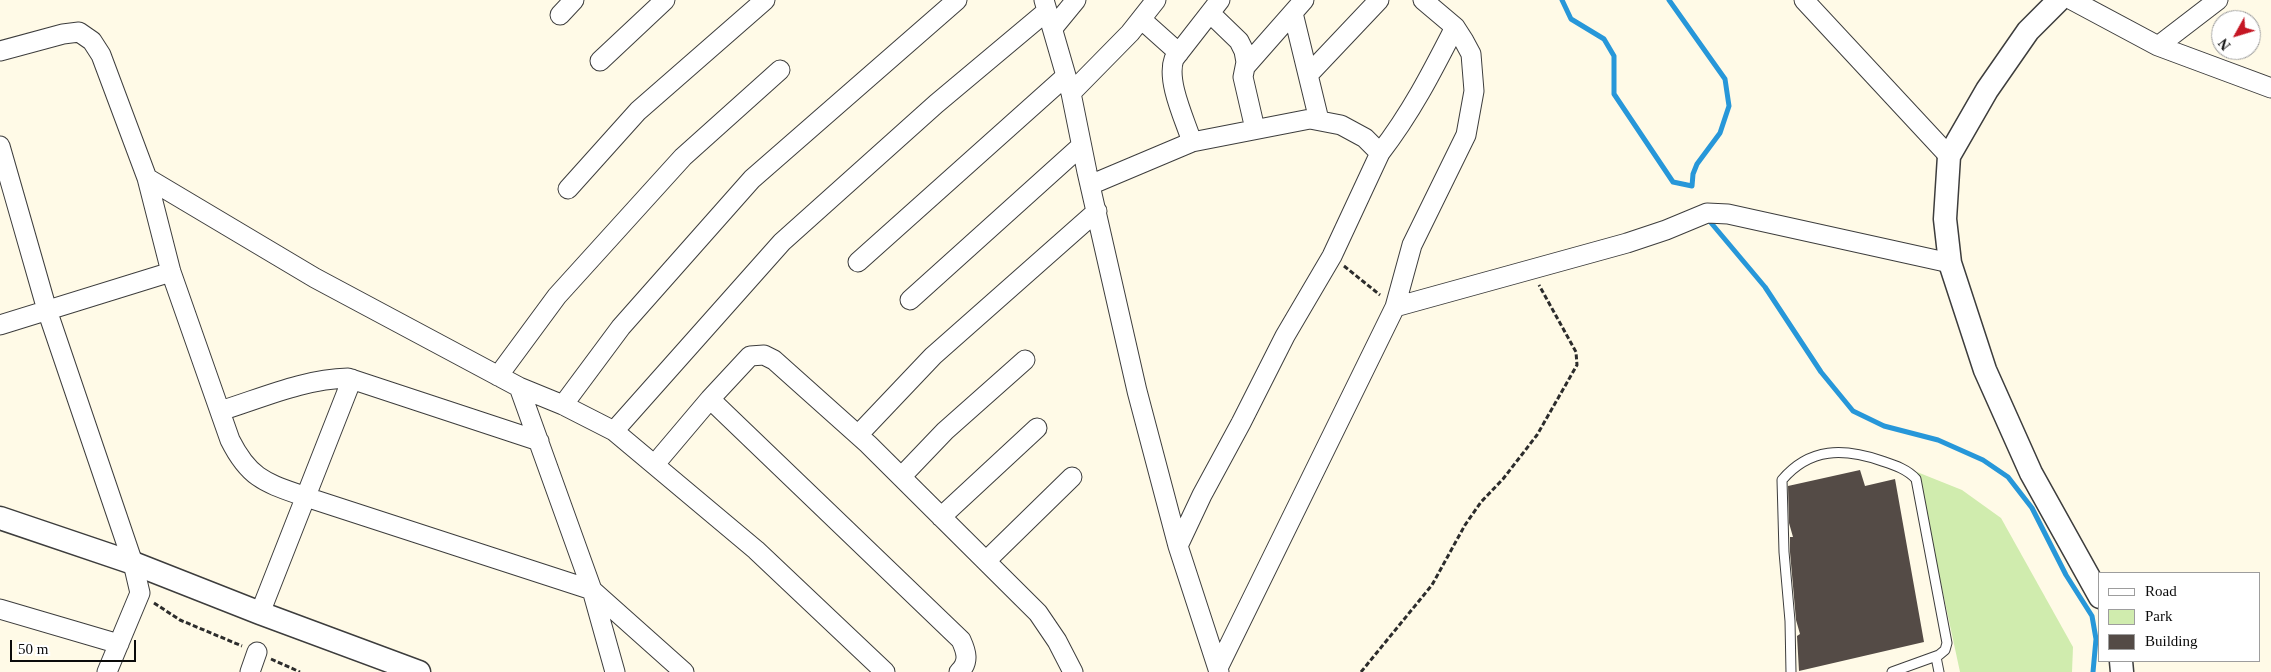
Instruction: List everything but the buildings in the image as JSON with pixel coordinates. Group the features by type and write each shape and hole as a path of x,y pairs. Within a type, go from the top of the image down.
{"street":[{"path":"560,15 574,0"},
{"path":"600,61 665,0"},
{"path":"568,189 638,111 765,0"},
{"path":"563,405 621,326 752,179 957,0"},
{"path":"614,431 782,242 936,104 1048,13 1076,0"},
{"path":"858,262 1069,84 1120,45 1156,0"},
{"path":"1308,74 1380,0"},
{"path":"1218,670 1395,307 1412,245 1466,135 1471,116 1474,91 1471,54 1456,27 1423,0"},
{"path":"1804,0 1949,156"},
{"path":"2059,0 2028,31 1987,90 1949,156 1945,219 1950,263 1985,370 2023,456 2098,593"},
{"path":"2072,0 2158,46 2271,88"},
{"path":"2158,46 2218,0"},
{"path":"1192,142 1173,83 1171,68 1179,53 1215,6 1244,51 1244,77 1256,129"},
{"path":"1298,7 1308,74 1319,120"},
{"path":"1245,67 1298,7"},
{"path":"1048,13 1069,84 1081,146 1137,391 1178,546 1218,670"},
{"path":"1142,19 1179,53"},
{"path":"1178,546 1202,495 1241,423 1284,336 1332,256 1380,153 1403,123 1419,97 1456,27"},
{"path":"0,51 63,34 79,32 92,41 101,55 146,178 171,272 230,440 238,456 252,473 266,483 306,498 592,590 684,672"},
{"path":"498,376 557,296 683,157 780,70"},
{"path":"1090,185 1192,142 1310,118 1341,125 1365,138 1380,153"},
{"path":"0,146 47,310 133,563 140,593 107,672"},
{"path":"910,300 1081,146"},
{"path":"146,178 315,278 519,387 563,405 614,431 756,550 885,672"},
{"path":"858,435 933,356 1097,211"},
{"path":"1395,307 1627,243 1707,213 1728,214 1950,263"},
{"path":"0,325 171,272"},
{"path":"655,464 710,399 750,356 764,355 774,360 858,435 1038,613 1057,641 1073,672"},
{"path":"901,477 945,431 1026,360"},
{"path":"220,411 307,383 329,378 352,379 539,441"},
{"path":"260,613 352,379"},
{"path":"519,387 592,590 615,672"},
{"path":"710,399 961,640 967,652 968,670"},
{"path":"941,517 1037,428"},
{"path":"986,562 1072,477"},
{"path":"0,518 133,563 260,613 420,672"},
{"path":"0,609 119,644"},
{"path":"250,672 257,652"}],"lane":[{"path":"1791,672 1782,480 1806,460 1830,453 1855,453 1872,458 1902,468 1911,473 1916,479 1946,635 1945,650 1936,657 1892,672"},
{"path":"1936,657 1939,672"}],"path":[{"path":"1332,256 1395,307"},
{"path":"1361,672 1432,585 1481,502 1504,479 1537,435 1577,365 1576,352 1530,270"},
{"path":"140,593 180,620 300,672"}],"green space":[{"path":"1917,472 1962,490 2001,518 2073,647 2072,672 1960,672"}],"waterway":[{"path":"1562,0 1571,19 1604,39 1614,56 1614,94 1673,182 1692,186 1693,174 1697,164 1720,133 1729,106 1725,79 1669,0"},
{"path":"1707,218 1765,287 1821,372 1853,411 1884,426 1938,440 1983,460 2008,477 2032,508 2066,575 2092,616 2096,639 2093,672"}]}
